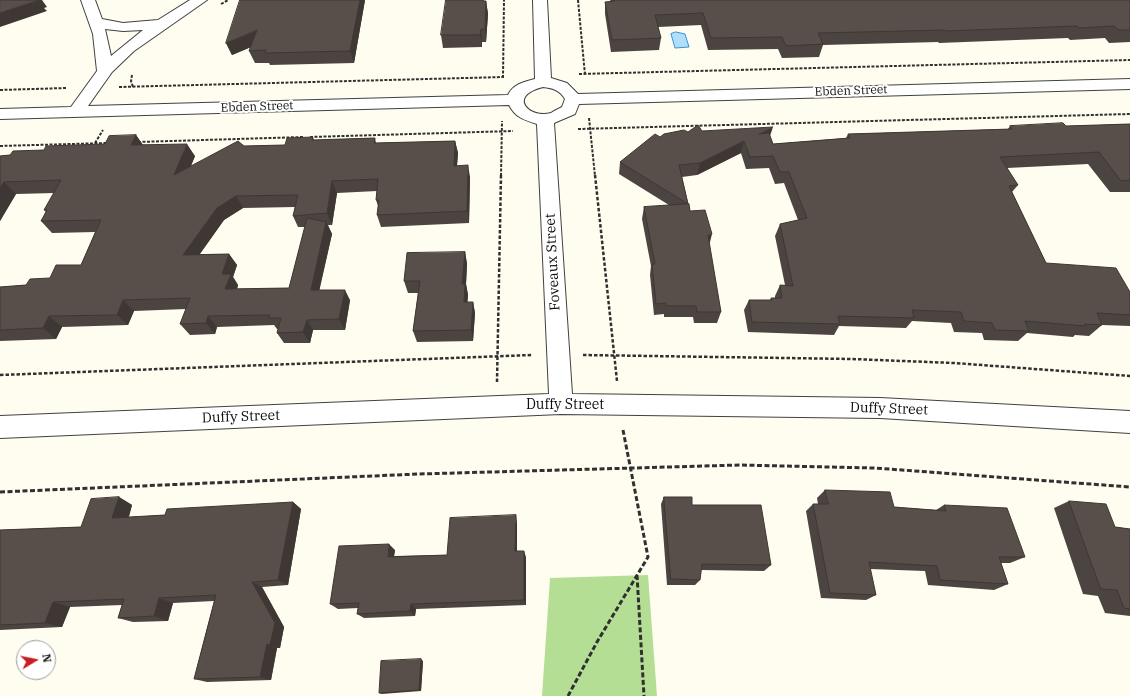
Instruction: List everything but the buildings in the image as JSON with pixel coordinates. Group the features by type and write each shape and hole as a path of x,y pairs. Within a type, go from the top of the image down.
{"street":[{"path":"88,0 97,23 102,45 105,71"},
{"path":"76,112 92,87 105,71 130,46 200,0"},
{"path":"540,0 543,82"},
{"path":"97,23 123,27 165,23"},
{"path":"543,82 563,87 571,94 573,99 569,110 559,116 545,119 535,118 523,114 515,106 514,100 520,90 530,84 543,82"},
{"name":"Ebden Street","path":"573,99 1130,84"},
{"name":"Ebden Street","path":"0,114 514,100"},
{"name":"Foveaux Street","path":"545,119 561,404"},
{"name":"Duffy Street","path":"0,427 561,404 880,408 1130,422"}],"path":[{"path":"216,8 228,0"},
{"path":"0,90 503,76 504,0"},
{"path":"578,0 585,74 1130,60"},
{"path":"133,72 131,81 134,86"},
{"path":"95,143 134,86"},
{"path":"1130,114 591,129 614,355 954,363 1130,376"},
{"path":"0,375 498,355 502,132 135,142"},
{"path":"0,146 111,143"},
{"path":"568,696 597,642 648,557 619,405"},
{"path":"0,492 419,474 740,465 875,468 1130,487"},
{"path":"637,574 644,696"}],"green space":[{"path":"648,575 657,696 542,696 550,578"}],"water":[{"path":"676,32 685,34 689,47 675,48 671,34"}]}
